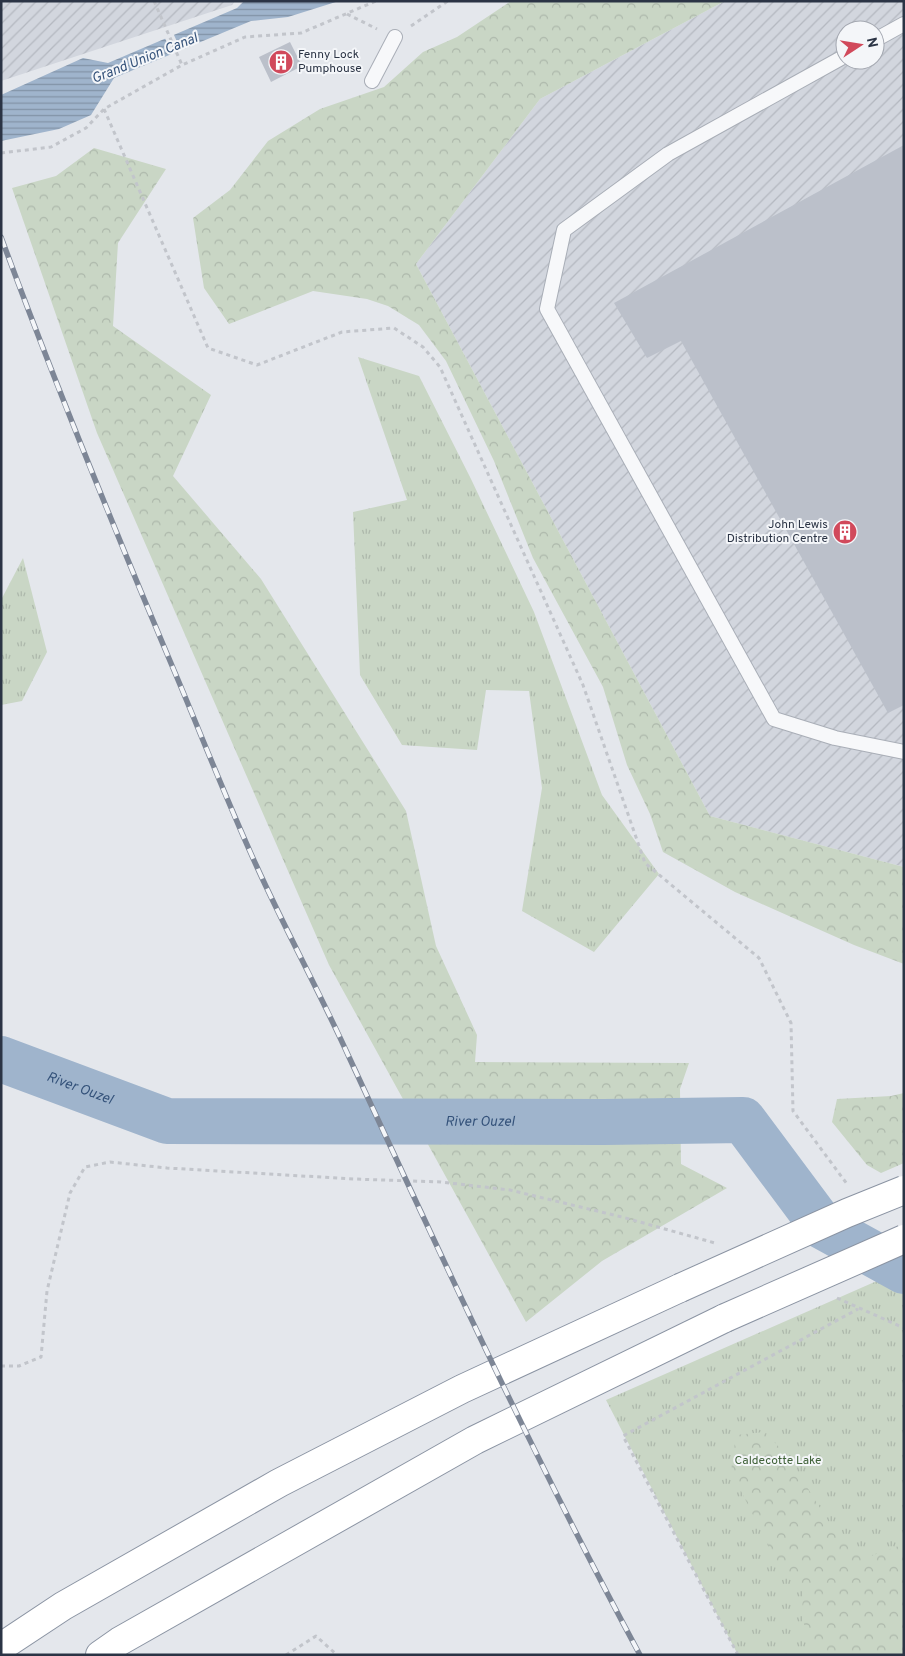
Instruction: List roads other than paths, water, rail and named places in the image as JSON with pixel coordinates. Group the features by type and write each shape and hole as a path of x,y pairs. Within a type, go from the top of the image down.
{"highway":[{"path":"1,1647 63,1606 279,1483 462,1389 680,1288 847,1213 904,1190"},
{"path":"100,1655 120,1641 475,1440 725,1318 904,1239"}],"lane":[{"path":"885,34 904,24"},
{"path":"372,81 395,36"},
{"path":"835,62 668,154 564,230 547,309 774,719 835,738 904,752"}],"water":[{"name":"Grand Union Canal","path":"244,1 339,1 288,17 251,21 114,78 91,115 59,129 1,141 1,95 83,58 108,63 237,8"}],"waterway":[{"name":"River Ouzel","path":"1,1059 167,1121 604,1122 743,1120 822,1226 904,1271"}],"railway":[{"path":"1,237 111,519 257,867 338,1033 526,1433 640,1655"}],"place":[{"name":"Fenny Lock Pumphouse","path":"281,62"},
{"name":"John Lewis Distribution Centre","path":"845,532"}],"park label":[{"name":"Caldecotte Lake","path":"778,1461"}]}
